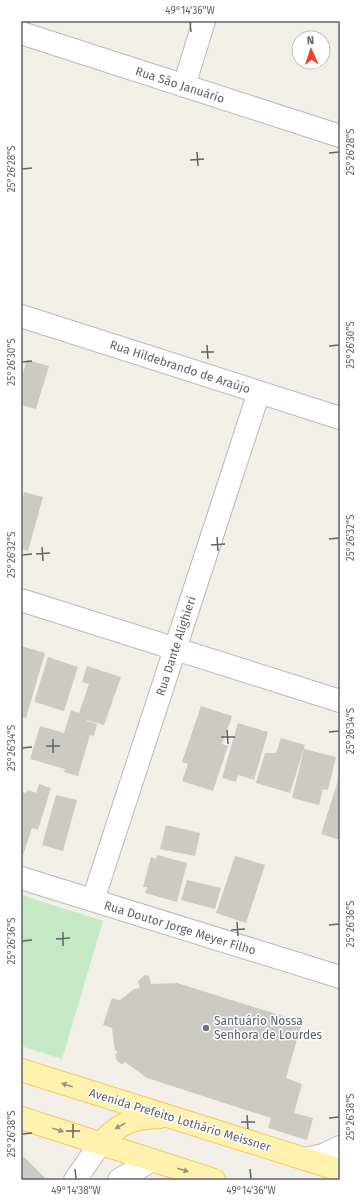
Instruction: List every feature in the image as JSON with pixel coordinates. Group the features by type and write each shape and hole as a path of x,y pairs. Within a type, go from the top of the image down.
{"main road":[{"name":"Avenida Prefeito Lothário Meissner","path":"21,1070 340,1170"},
{"path":"100,1144 113,1130 128,1122 143,1118 171,1117"},
{"path":"21,1118 214,1180"}],"street":[{"path":"184,86 204,21"},
{"name":"Rua São Januário","path":"21,34 340,136"},
{"name":"Rua Hildebrando de Araújo","path":"21,316 340,418"},
{"name":"Rua Dante Alighieri","path":"93,900 259,392"},
{"path":"21,600 340,701"},
{"name":"Rua Doutor Jorge Meyer Filho","path":"21,878 340,977"},
{"path":"76,1180 100,1144"},
{"path":"305,1159 324,1155 340,1147"},
{"path":"119,1180 133,1170 152,1160"}],"green space":[{"path":"21,895 103,921 62,1059 21,1046"}],"building":[{"path":"27,360 49,366 36,409 21,405 21,378"},
{"path":"24,492 43,497 28,551 21,549 21,504"},
{"path":"21,646 45,653 26,718 21,717"},
{"path":"48,657 78,667 64,711 34,702"},
{"path":"87,666 121,677 104,725 87,720 97,724 94,736 90,735 78,776 64,772 65,769 30,759 40,726 64,733 71,710 79,713 89,684 82,682"},
{"path":"201,706 232,716 222,744 228,746 213,791 182,781 188,764 182,762"},
{"path":"238,723 268,732 254,780 238,775 236,782 222,778"},
{"path":"281,738 305,745 290,793 256,783 265,753 276,753"},
{"path":"304,749 336,757 328,790 323,789 319,805 292,798"},
{"path":"340,774 340,840 321,834"},
{"path":"39,784 51,788 38,830 32,828 23,855 21,854 21,792 25,793 28,790 36,793"},
{"path":"56,795 77,800 63,851 42,845"},
{"path":"166,825 200,833 195,856 160,849"},
{"path":"157,855 187,863 177,902 145,893 147,887 143,887 151,857 156,859"},
{"path":"235,856 265,865 246,923 216,913"},
{"path":"187,880 221,888 215,909 181,900"},
{"name":"Santuário Nossa Senhora de Lourdes","path":"145,975 149,976 151,984 177,983 302,1022 286,1078 302,1084 294,1113 313,1118 307,1140 268,1128 271,1118 147,1078 125,1062 123,1064 119,1063 115,1055 118,1052 115,1050 112,1028 103,1025 112,998 120,1000 134,989 140,988 138,981"},
{"path":"24,1157 47,1180 21,1180 21,1159"}],"place":[{"name":"Santuário Nossa Senhora de Lourdes","path":"206,1028"}]}
